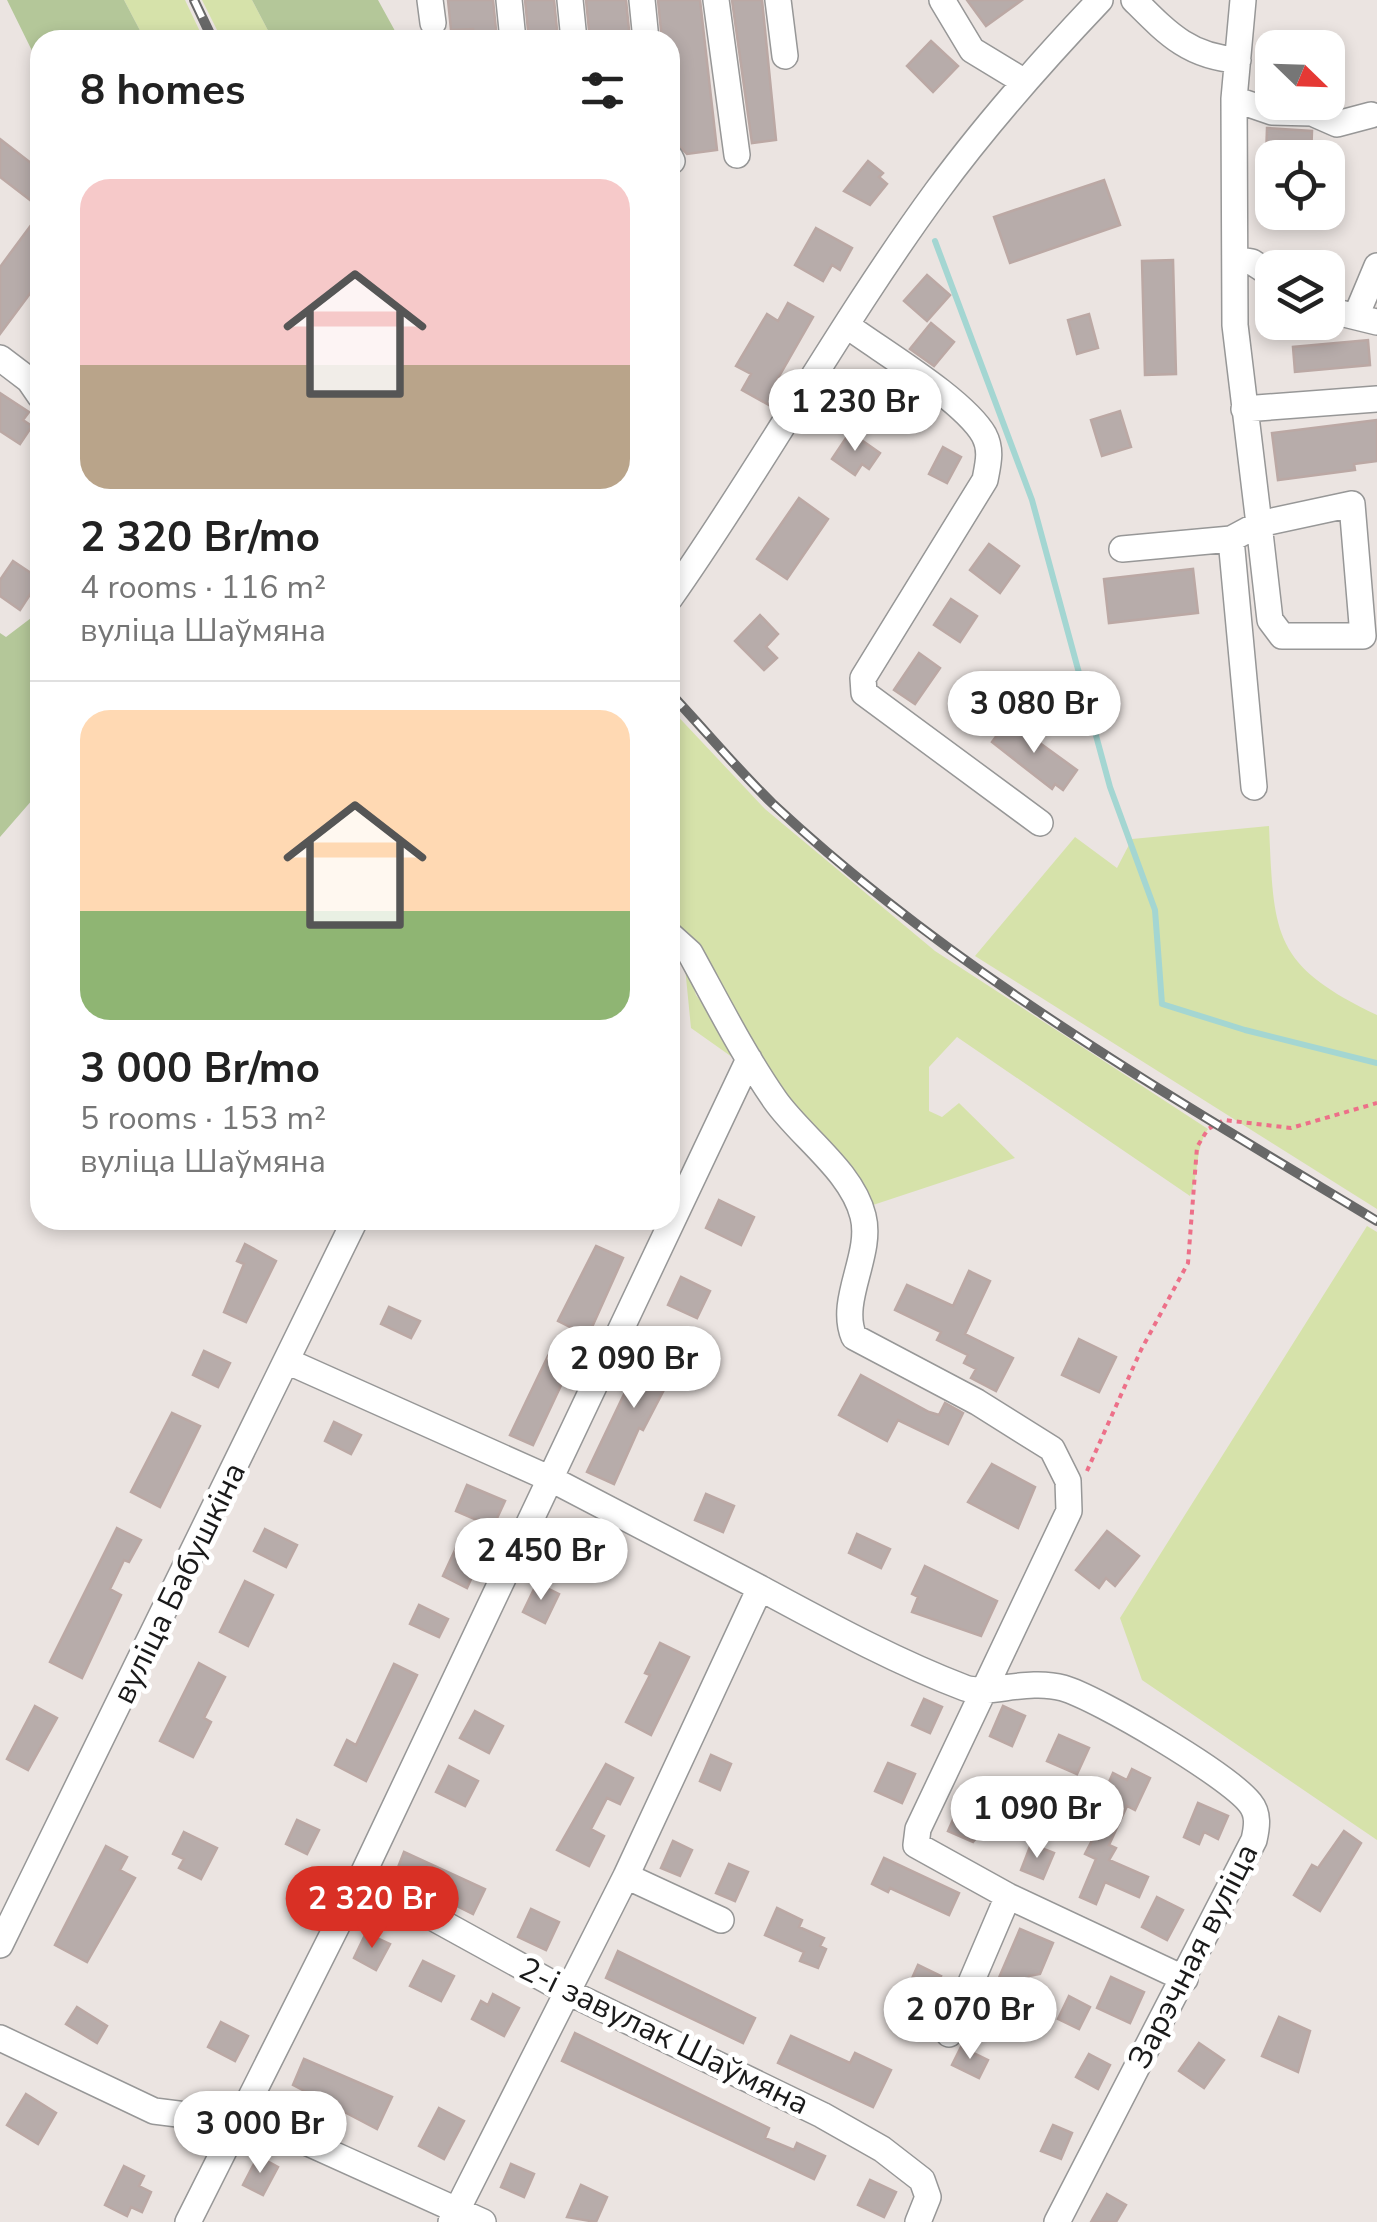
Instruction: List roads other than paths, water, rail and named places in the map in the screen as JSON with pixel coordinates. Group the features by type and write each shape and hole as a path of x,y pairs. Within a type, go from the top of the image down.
{"street":[{"path":"508,0 512,30"},
{"path":"570,0 573,30"},
{"path":"642,0 645,30"},
{"path":"716,0 737,156"},
{"path":"778,0 785,56"},
{"path":"942,0 972,50 1023,82"},
{"path":"680,584 742,496 936,193 1023,82 1100,0"},
{"path":"1134,0 1175,41 1196,53 1238,60"},
{"path":"1122,549 1231,539 1259,524 1352,504 1363,636 1282,636 1270,620 1259,524 1235,325 1234,99 1243,0"},
{"path":"1234,99 1272,112 1312,113 1336,124 1371,115"},
{"path":"1235,259 1255,264"},
{"path":"1367,320 1377,266"},
{"path":"849,328 962,410 984,435 990,456 985,480 863,678 864,692 1040,823"},
{"path":"0,358 30,380"},
{"path":"1246,420 1377,399"},
{"path":"1231,539 1254,787"},
{"path":"680,944 690,953 776,1102 854,1193 864,1218 864,1244 848,1324 854,1337 977,1402 1052,1449 1068,1482 1068,1511 918,1829 916,1845 1008,1896 1186,1979"},
{"path":"680,1206 749,1059"},
{"name":"вуліца Бабушкіна","path":"3,1933 289,1362 350,1230"},
{"path":"188,2222 361,1878 669,1230"},
{"name":"Зарэчная вуліца","path":"289,1362 552,1480 876,1650 971,1691 1021,1683 1065,1688 1168,1746 1251,1804 1257,1826 1254,1840 1186,1979 1057,2222"},
{"path":"454,2216 626,1876 760,1588"},
{"path":"626,1876 720,1920"},
{"name":"2-і завулак Шаўмяна","path":"361,1878 566,1991 822,2115 882,2149 922,2180 928,2197 918,2222"},
{"path":"949,2034 1008,1896"},
{"path":"0,2038 154,2110 202,2117 244,2114 454,2216 483,2222"}],"waterway":[{"path":"935,241 1032,500 1110,787 1155,910 1162,1004 1245,1030 1377,1063"}],"railway":[{"path":"194,0 208,30"},
{"path":"680,704 773,804 914,922 1141,1078 1377,1221"}]}
